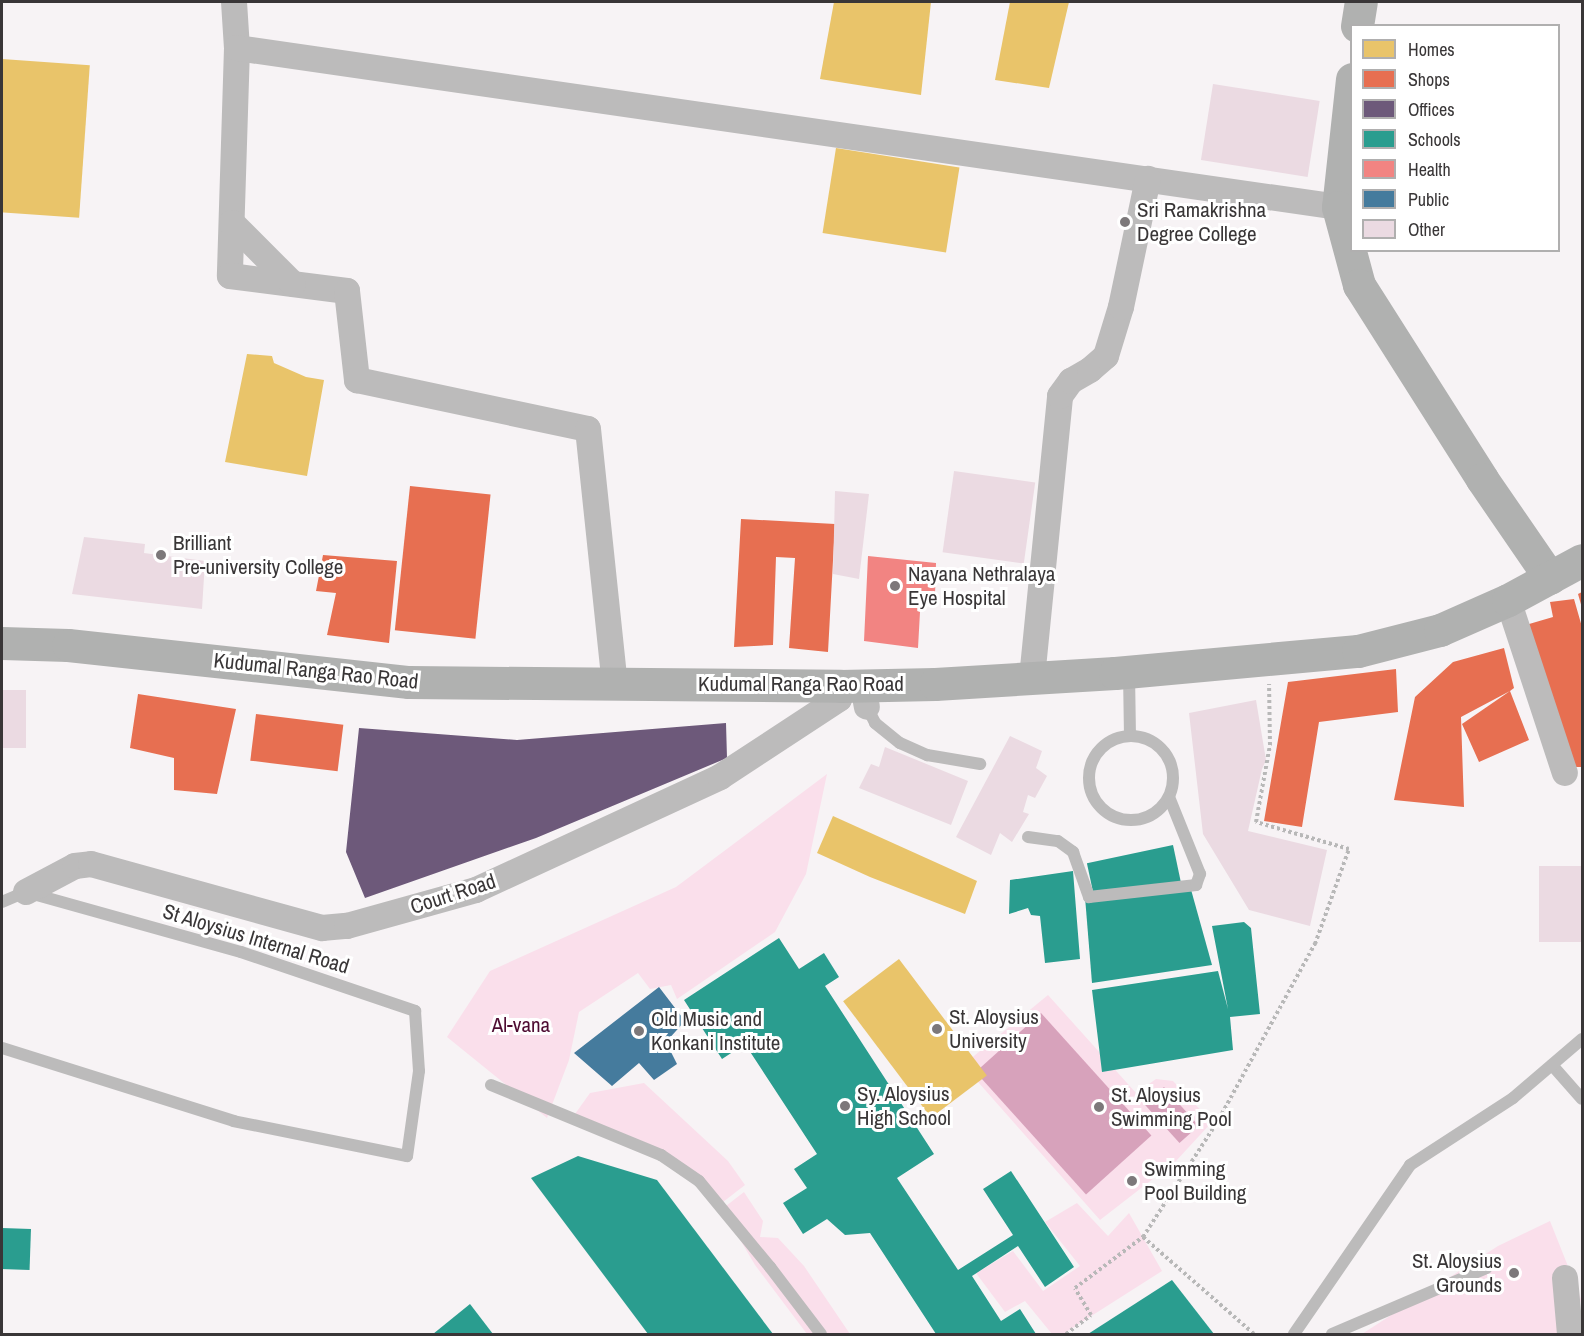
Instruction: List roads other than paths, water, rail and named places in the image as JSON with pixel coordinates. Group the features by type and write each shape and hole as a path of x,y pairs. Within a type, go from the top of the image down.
{"main road":[{"path":"1357,24 1361,2"},
{"path":"1350,97 1338,207 1350,252"},
{"path":"1350,252 1359,285 1482,479 1550,578"},
{"name":"Kudumal Ranga Rao Road","path":"2,643 68,645 409,682 615,685 857,693 1268,661 1368,648 1440,630 1508,600 1582,560"}],"street":[{"path":"234,2 237,48 230,276 347,291 357,380 588,429 615,685"},
{"path":"237,48 1338,207"},
{"path":"1032,678 1060,396 1071,381 1090,370 1107,356 1121,307 1148,179"},
{"path":"232,223 293,284"},
{"path":"1508,600 1565,772"},
{"name":"Court Road","path":"26,892 75,866 91,864 322,928 347,926 476,890 720,777 839,699 857,693"},
{"path":"1564,1278 1570,1335"}],"lane":[{"path":"1130,672 1130,735"},
{"path":"857,693 875,723 900,743 927,756 980,764"},
{"path":"1130,735 1144,737 1157,744 1167,755 1173,769 1173,783 1169,797 1154,813 1133,820 1119,818 1097,803 1091,791 1089,778 1096,754 1117,738 1130,735"},
{"path":"1028,837 1058,841 1073,852 1089,897 1196,885 1200,874 1169,797"},
{"path":"2,902 26,892"},
{"name":"St Aloysius Internal Road","path":"2,1048 234,1121 407,1156 419,1071 415,1011 241,952 26,892"},
{"path":"1294,1335 1410,1165 1513,1098 1582,1039"},
{"path":"1552,1065 1582,1099"},
{"path":"491,1085 661,1155 699,1181 770,1267 821,1335"},
{"path":"1332,1335 1487,1268"}],"place":[{"name":"Sri Ramakrishna Degree College","path":"1125,222"},
{"name":"Brilliant Pre-university College","path":"161,555"},
{"name":"Nayana Nethralaya Eye Hospital","path":"895,586"},
{"name":"St. Aloysius University","path":"937,1029"},
{"name":"Old Music and Konkani Institute","path":"639,1031"},
{"name":"Sy. Aloysius High School","path":"845,1106"},
{"name":"St. Aloysius Swimming Pool","path":"1099,1107"},
{"name":"Swimming Pool Building","path":"1132,1181"},
{"name":"St. Aloysius Grounds","path":"1514,1273"}],"park label":[{"name":"Al-vana","path":"521,1025"}]}
